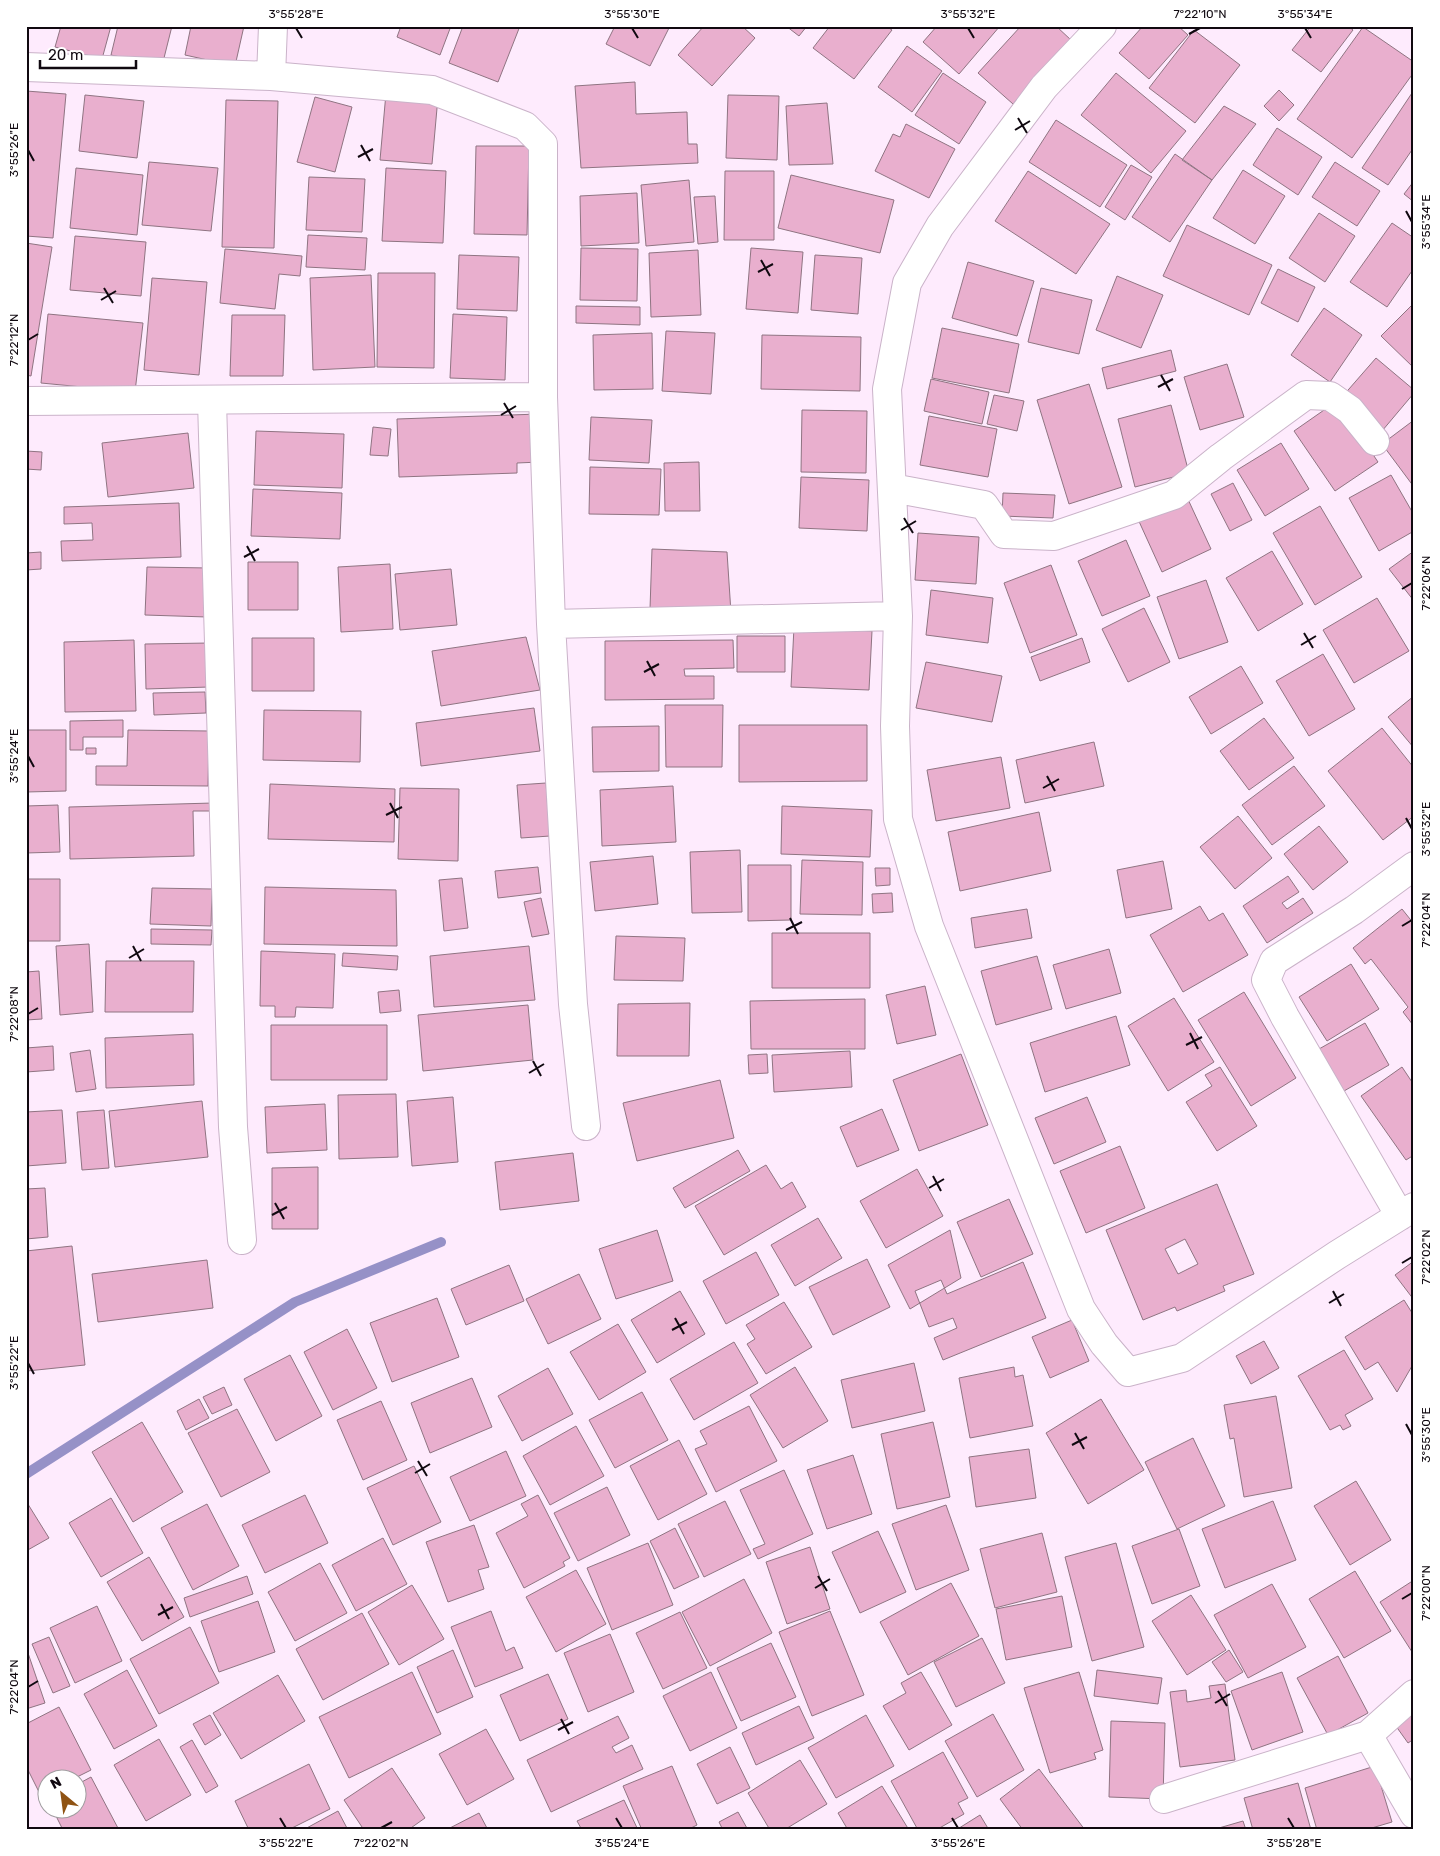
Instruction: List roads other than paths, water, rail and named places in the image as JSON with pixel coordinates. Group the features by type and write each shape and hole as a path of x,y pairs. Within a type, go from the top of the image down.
{"street":[{"path":"271,76 273,26"},
{"path":"1102,26 1044,87 940,226 907,283 887,389 898,616 895,726 898,819 900,828 929,926 1081,1309 1104,1344 1128,1372 1182,1358 1407,1211 1284,1017 1266,980 1274,961 1354,910 1414,866"},
{"path":"26,67 271,76 432,90 525,126 543,144 543,397 551,624 572,1004 586,1126"},
{"path":"892,488 984,505 1004,534 1054,536 1174,495 1221,456 1306,395 1330,396 1350,410 1375,441"},
{"path":"26,401 543,397"},
{"path":"212,400 233,1127 242,1240"},
{"path":"551,624 898,616"},
{"path":"1164,1799 1368,1735 1414,1694"},
{"path":"1368,1735 1414,1814"}],"waterway":[{"path":"26,1474 295,1302 441,1242"}]}
